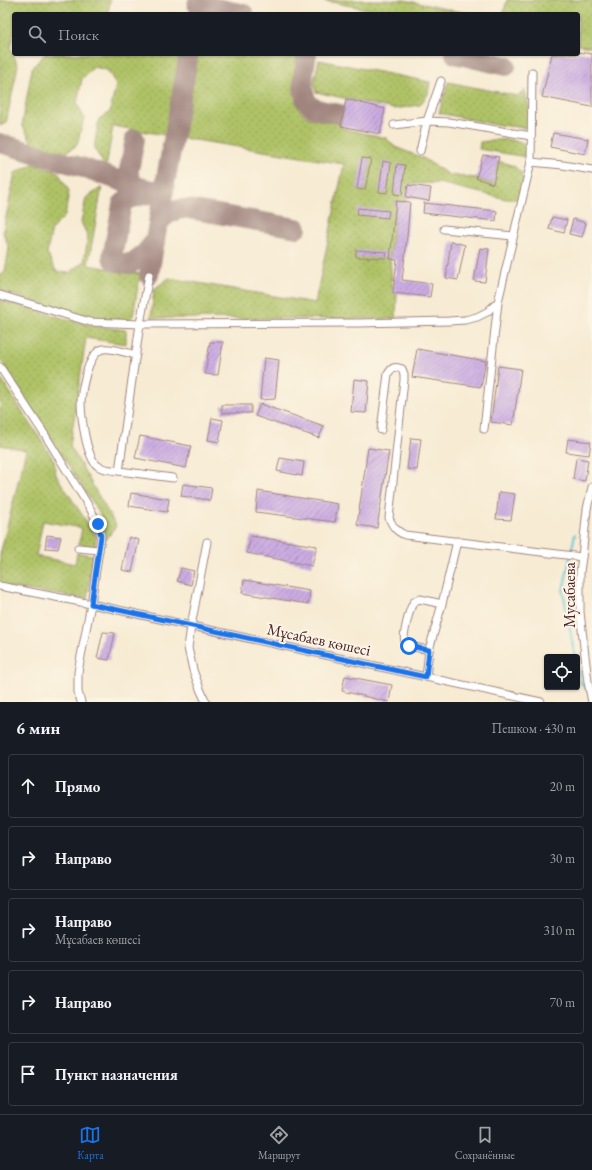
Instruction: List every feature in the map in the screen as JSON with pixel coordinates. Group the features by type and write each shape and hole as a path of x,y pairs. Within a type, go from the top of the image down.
{"street":[{"path":"484,429 498,302 531,162 532,72"},
{"path":"420,151 427,121 441,81"},
{"path":"394,125 427,121 449,122 532,136"},
{"path":"531,162 592,170"},
{"path":"444,229 513,236"},
{"path":"119,471 140,324 149,275"},
{"path":"0,295 90,322 140,324 454,321 477,317 487,312 498,302"},
{"path":"136,355 106,348 100,350 90,361 81,402 84,431 88,450 92,460 98,466 106,469 173,478"},
{"path":"0,367 45,435 91,510 98,524 101,536 91,604 78,672 78,692 81,702"},
{"path":"381,430 388,374 390,369 397,367 402,369 404,380 389,518 392,526 397,531 405,534 582,557"},
{"name":"Мусабаева","path":"592,487 587,509 588,539 582,557 580,572 580,612 587,675 592,702"},
{"path":"426,677 429,650 457,541"},
{"path":"206,702 192,670 188,648 207,542"},
{"path":"78,548 98,550"},
{"name":"Мұсабаев көшесі","path":"0,586 91,604 539,702"},
{"path":"429,650 409,646 405,642 403,638 409,616 413,604 417,600 420,599 442,604"}],"green space":[{"path":"0,0 110,0 108,12 12,12 12,40 10,48 12,56 14,56 18,65 6,123 0,126"},
{"path":"321,0 404,0 461,12 382,12"},
{"path":"507,0 592,0 592,47 580,45 580,12 504,12"},
{"path":"43,56 180,56 165,135 113,126 106,168 94,148 99,119 110,112 116,84 107,70 94,67 82,79 77,103 84,118 77,145 62,155 34,146 22,125 32,68"},
{"path":"197,56 296,56 297,67 295,94 300,111 304,115 314,119 341,124 341,128 386,138 395,147 423,158 449,175 476,178 492,184 498,161 514,166 521,172 523,181 518,199 506,199 439,183 410,184 406,202 396,201 390,259 393,293 397,293 396,319 151,318 154,289 169,278 315,303 344,164 183,138"},
{"path":"319,60 430,82 428,94 420,105 394,109 316,92 314,82"},
{"path":"448,82 518,96 525,90 530,112 529,125 525,128 492,124 439,113"},
{"path":"506,139 527,144 526,157 479,149 480,142"},
{"path":"33,164 58,172 69,191 65,216 52,229 47,253 56,271 69,273 84,262 88,237 81,222 86,198 102,187 88,265 140,274 133,316 129,320 99,319 79,315 0,291 0,275 5,272 9,248 3,232 15,173"},
{"path":"0,300 77,322 94,326 126,330 126,344 86,338 70,446 116,526 105,541 105,533 101,516 0,359"},
{"path":"0,377 54,460 56,475 96,536 95,547 79,544 82,528 43,521 36,556 75,564 77,553 93,555 87,599 0,586 0,555 26,450 0,445"}],"building":[{"path":"580,52 592,54 592,107 542,97 552,56 580,56"},
{"path":"346,99 385,109 380,134 341,126"},
{"path":"553,133 588,139 585,154 550,147"},
{"path":"483,155 499,157 493,184 476,178"},
{"path":"362,158 371,159 365,190 357,189"},
{"path":"383,161 391,163 387,193 379,192"},
{"path":"397,164 405,165 402,195 394,194"},
{"path":"408,185 431,188 429,201 406,197"},
{"path":"396,201 410,202 402,280 432,284 430,297 393,293 397,260 390,259"},
{"path":"424,203 497,211 496,221 423,213"},
{"path":"358,208 389,211 388,218 357,215"},
{"path":"552,217 567,220 564,233 549,229"},
{"path":"573,219 586,223 582,237 569,234"},
{"path":"451,241 465,245 458,280 446,278"},
{"path":"480,248 489,249 485,282 474,281"},
{"path":"356,250 387,252 386,258 356,257"},
{"path":"210,342 223,342 218,375 205,374"},
{"path":"417,349 486,361 481,387 412,377"},
{"path":"264,358 279,360 275,399 260,400"},
{"path":"498,366 521,369 513,425 491,422"},
{"path":"354,379 369,381 366,413 351,412"},
{"path":"260,404 324,426 319,438 255,416"},
{"path":"222,405 251,405 251,413 222,413"},
{"path":"212,418 223,420 219,442 208,440"},
{"path":"140,436 191,446 186,468 135,458"},
{"path":"411,438 421,439 417,470 407,469"},
{"path":"568,439 591,442 589,455 566,452"},
{"path":"368,448 389,451 377,528 357,525"},
{"path":"280,458 304,462 302,476 277,471"},
{"path":"576,458 588,460 585,481 573,479"},
{"path":"183,484 212,488 210,500 181,496"},
{"path":"258,491 338,504 335,522 256,512"},
{"path":"499,492 515,494 511,520 496,519"},
{"path":"131,493 169,499 167,512 129,506"},
{"path":"47,535 61,537 58,549 45,548"},
{"path":"251,536 317,546 312,566 247,553"},
{"path":"129,537 139,540 132,572 122,570"},
{"path":"181,568 194,571 191,585 177,581"},
{"path":"244,580 310,591 308,604 242,593"},
{"path":"103,632 115,633 109,660 97,658"},
{"path":"345,676 392,685 389,702 342,691"}],"waterway":[{"path":"574,654 563,591 575,534"},
{"path":"580,678 581,683 587,690"}],"taxiway":[{"path":"197,4 235,12"},
{"path":"164,189 189,56"},
{"path":"307,56 303,75 305,98 314,108 340,114"},
{"path":"464,56 506,66"},
{"path":"135,139 128,175 135,186"},
{"path":"0,143 81,167 135,186 157,191 164,189 149,275"},
{"path":"155,241 145,253 130,264 116,262 112,257 122,204 128,199 156,192"},
{"path":"158,224 175,210 189,209 297,228"}],"route":[{"path":"98,524 101,536 91,604 426,677 429,650 409,646"}]}
